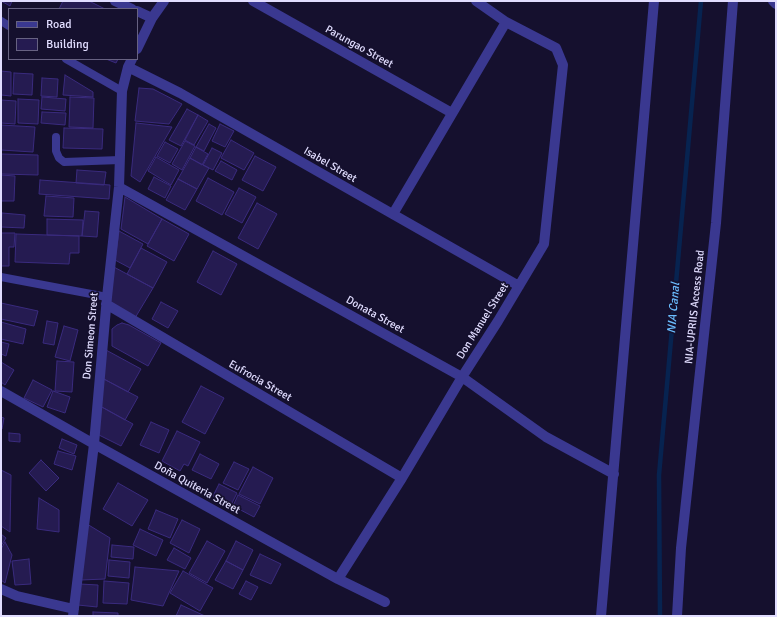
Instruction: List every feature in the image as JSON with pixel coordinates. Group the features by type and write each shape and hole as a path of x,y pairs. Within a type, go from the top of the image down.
{"street":[{"path":"115,1 130,8"},
{"path":"138,47 152,18 164,1"},
{"name":"Parungao Street","path":"253,1 452,113"},
{"path":"392,214 506,22 476,1"},
{"path":"601,616 654,1"},
{"name":"NIA-UPRIIS Access Road","path":"677,616 681,548 716,223 733,1"},
{"path":"773,1 776,4"},
{"path":"138,11 152,18"},
{"name":"Don Manuel Street","path":"338,579 402,478 544,244 563,65 556,48 506,22"},
{"name":"Isabel Street","path":"130,63 519,286"},
{"name":"Don Simeon Street","path":"74,612 94,444 106,301 119,187 122,91 130,63"},
{"name":"Donata Street","path":"119,187 462,377 546,437 614,474"},
{"name":"Eufrocia Street","path":"106,301 402,478"},
{"name":"Doña Quiteria Street","path":"1,391 338,579 384,602"},
{"path":"1,589 17,596 74,612"}],"lane":[{"path":"68,60 122,91"},
{"path":"56,138 56,151 58,158 64,162 120,160"},
{"path":"1,277 106,301"}],"building":[{"path":"1,1 12,1 10,6"},
{"path":"63,1 89,1 103,8 60,8"},
{"path":"108,60 118,60 116,63"},
{"path":"1,71 11,72 11,96 1,95"},
{"path":"14,73 33,74 32,95 13,94"},
{"path":"65,75 93,92 93,97 63,95"},
{"path":"42,78 58,79 57,97 41,96"},
{"path":"139,88 153,89 182,104 169,124 135,121"},
{"path":"42,97 66,99 65,111 41,109"},
{"path":"70,97 94,98 93,128 69,127"},
{"path":"18,99 39,100 38,124 18,123"},
{"path":"1,100 16,101 15,124 1,123"},
{"path":"187,109 198,115 181,146 169,140"},
{"path":"42,112 66,113 65,125 41,123"},
{"path":"198,115 208,121 194,145 185,140"},
{"path":"136,123 172,127 140,182 131,176"},
{"path":"209,124 216,128 204,151 196,147"},
{"path":"220,124 234,131 225,147 212,141"},
{"path":"1,125 35,127 33,152 1,150"},
{"path":"64,128 103,129 102,149 63,148"},
{"path":"231,140 254,153 244,170 221,158"},
{"path":"185,141 195,146 182,170 172,164"},
{"path":"165,142 178,149 170,163 157,156"},
{"path":"196,147 208,154 202,165 190,158"},
{"path":"212,148 222,153 213,170 203,165"},
{"path":"1,154 38,155 38,175 1,174"},
{"path":"255,156 276,167 263,191 242,180"},
{"path":"156,157 179,170 171,185 148,171"},
{"path":"190,158 209,168 197,189 178,179"},
{"path":"221,161 237,170 232,180 215,171"},
{"path":"77,170 106,172 104,185 76,183"},
{"path":"1,175 15,176 14,201 1,201"},
{"path":"154,177 171,186 165,198 148,189"},
{"path":"208,178 234,192 222,215 196,201"},
{"path":"178,179 197,189 185,210 166,200"},
{"path":"40,180 110,185 109,199 39,194"},
{"path":"239,188 256,197 242,223 225,214"},
{"path":"46,196 74,198 73,217 44,216"},
{"path":"125,197 162,219 148,244 121,229"},
{"path":"257,203 277,214 258,249 238,238"},
{"path":"85,211 99,212 97,237 82,236"},
{"path":"2,213 25,215 24,228 1,227"},
{"path":"47,219 83,220 82,236 47,235"},
{"path":"162,219 189,234 174,261 147,246"},
{"path":"119,231 143,244 130,268 115,260"},
{"path":"1,233 15,233 14,247 9,247 9,266 1,266"},
{"path":"16,234 79,236 79,253 70,253 69,264 15,262"},
{"path":"141,248 167,262 153,288 127,274"},
{"path":"213,251 237,264 221,295 197,282"},
{"path":"112,266 153,288 135,318 108,302"},
{"path":"161,302 178,311 168,328 152,319"},
{"path":"1,303 38,311 34,326 1,319"},
{"path":"47,321 58,323 54,345 43,343"},
{"path":"1,322 26,329 23,344 1,339"},
{"path":"122,323 129,325 161,343 148,366 112,346 112,329"},
{"path":"64,326 78,330 70,361 55,357"},
{"path":"1,342 9,344 6,356 1,354"},
{"path":"106,350 141,369 128,392 102,378"},
{"path":"57,361 74,362 72,392 55,391"},
{"path":"1,362 14,370 5,385 1,382"},
{"path":"102,378 138,397 125,420 100,406"},
{"path":"33,380 52,390 43,407 24,398"},
{"path":"201,386 224,398 205,434 182,422"},
{"path":"53,391 70,397 65,413 47,407"},
{"path":"100,406 133,424 121,446 97,434"},
{"path":"1,417 4,418 2,429 1,429"},
{"path":"151,422 169,430 159,453 140,445"},
{"path":"177,431 200,442 188,466 184,464 180,471 162,461"},
{"path":"9,433 20,434 20,442 9,441"},
{"path":"62,439 77,445 74,454 59,448"},
{"path":"58,451 76,456 72,470 54,464"},
{"path":"200,454 219,464 211,479 192,470"},
{"path":"41,460 59,478 46,491 29,473"},
{"path":"234,462 249,469 238,490 223,483"},
{"path":"253,467 273,478 260,504 239,494"},
{"path":"1,470 11,475 10,532 1,526"},
{"path":"118,483 148,500 132,526 103,509"},
{"path":"219,484 237,493 231,505 213,496"},
{"path":"238,495 260,506 254,517 233,506"},
{"path":"39,498 59,510 59,532 37,529"},
{"path":"156,510 178,519 170,538 148,529"},
{"path":"182,520 200,529 189,553 170,543"},
{"path":"87,524 110,538 105,579 81,580"},
{"path":"140,529 163,540 156,556 133,545"},
{"path":"1,534 6,538 1,546"},
{"path":"207,541 225,551 207,583 189,573"},
{"path":"236,541 253,550 243,570 226,561"},
{"path":"5,542 12,555 5,583 1,580 1,549"},
{"path":"112,545 134,547 133,559 111,557"},
{"path":"174,548 191,558 185,569 167,560"},
{"path":"260,554 281,564 271,584 250,575"},
{"path":"29,559 31,584 15,585 12,561"},
{"path":"109,560 130,562 129,578 108,576"},
{"path":"226,561 243,570 233,589 215,580"},
{"path":"135,567 179,571 163,606 131,600"},
{"path":"183,571 213,588 200,611 170,593"},
{"path":"104,581 129,583 127,604 103,603"},
{"path":"246,581 258,587 251,600 239,594"},
{"path":"80,584 98,585 97,607 78,605"},
{"path":"181,605 205,616 176,616"},
{"path":"93,612 118,613 118,616 93,616"}],"waterway":[{"name":"NIA Canal","path":"660,616 659,475 701,1"}]}
